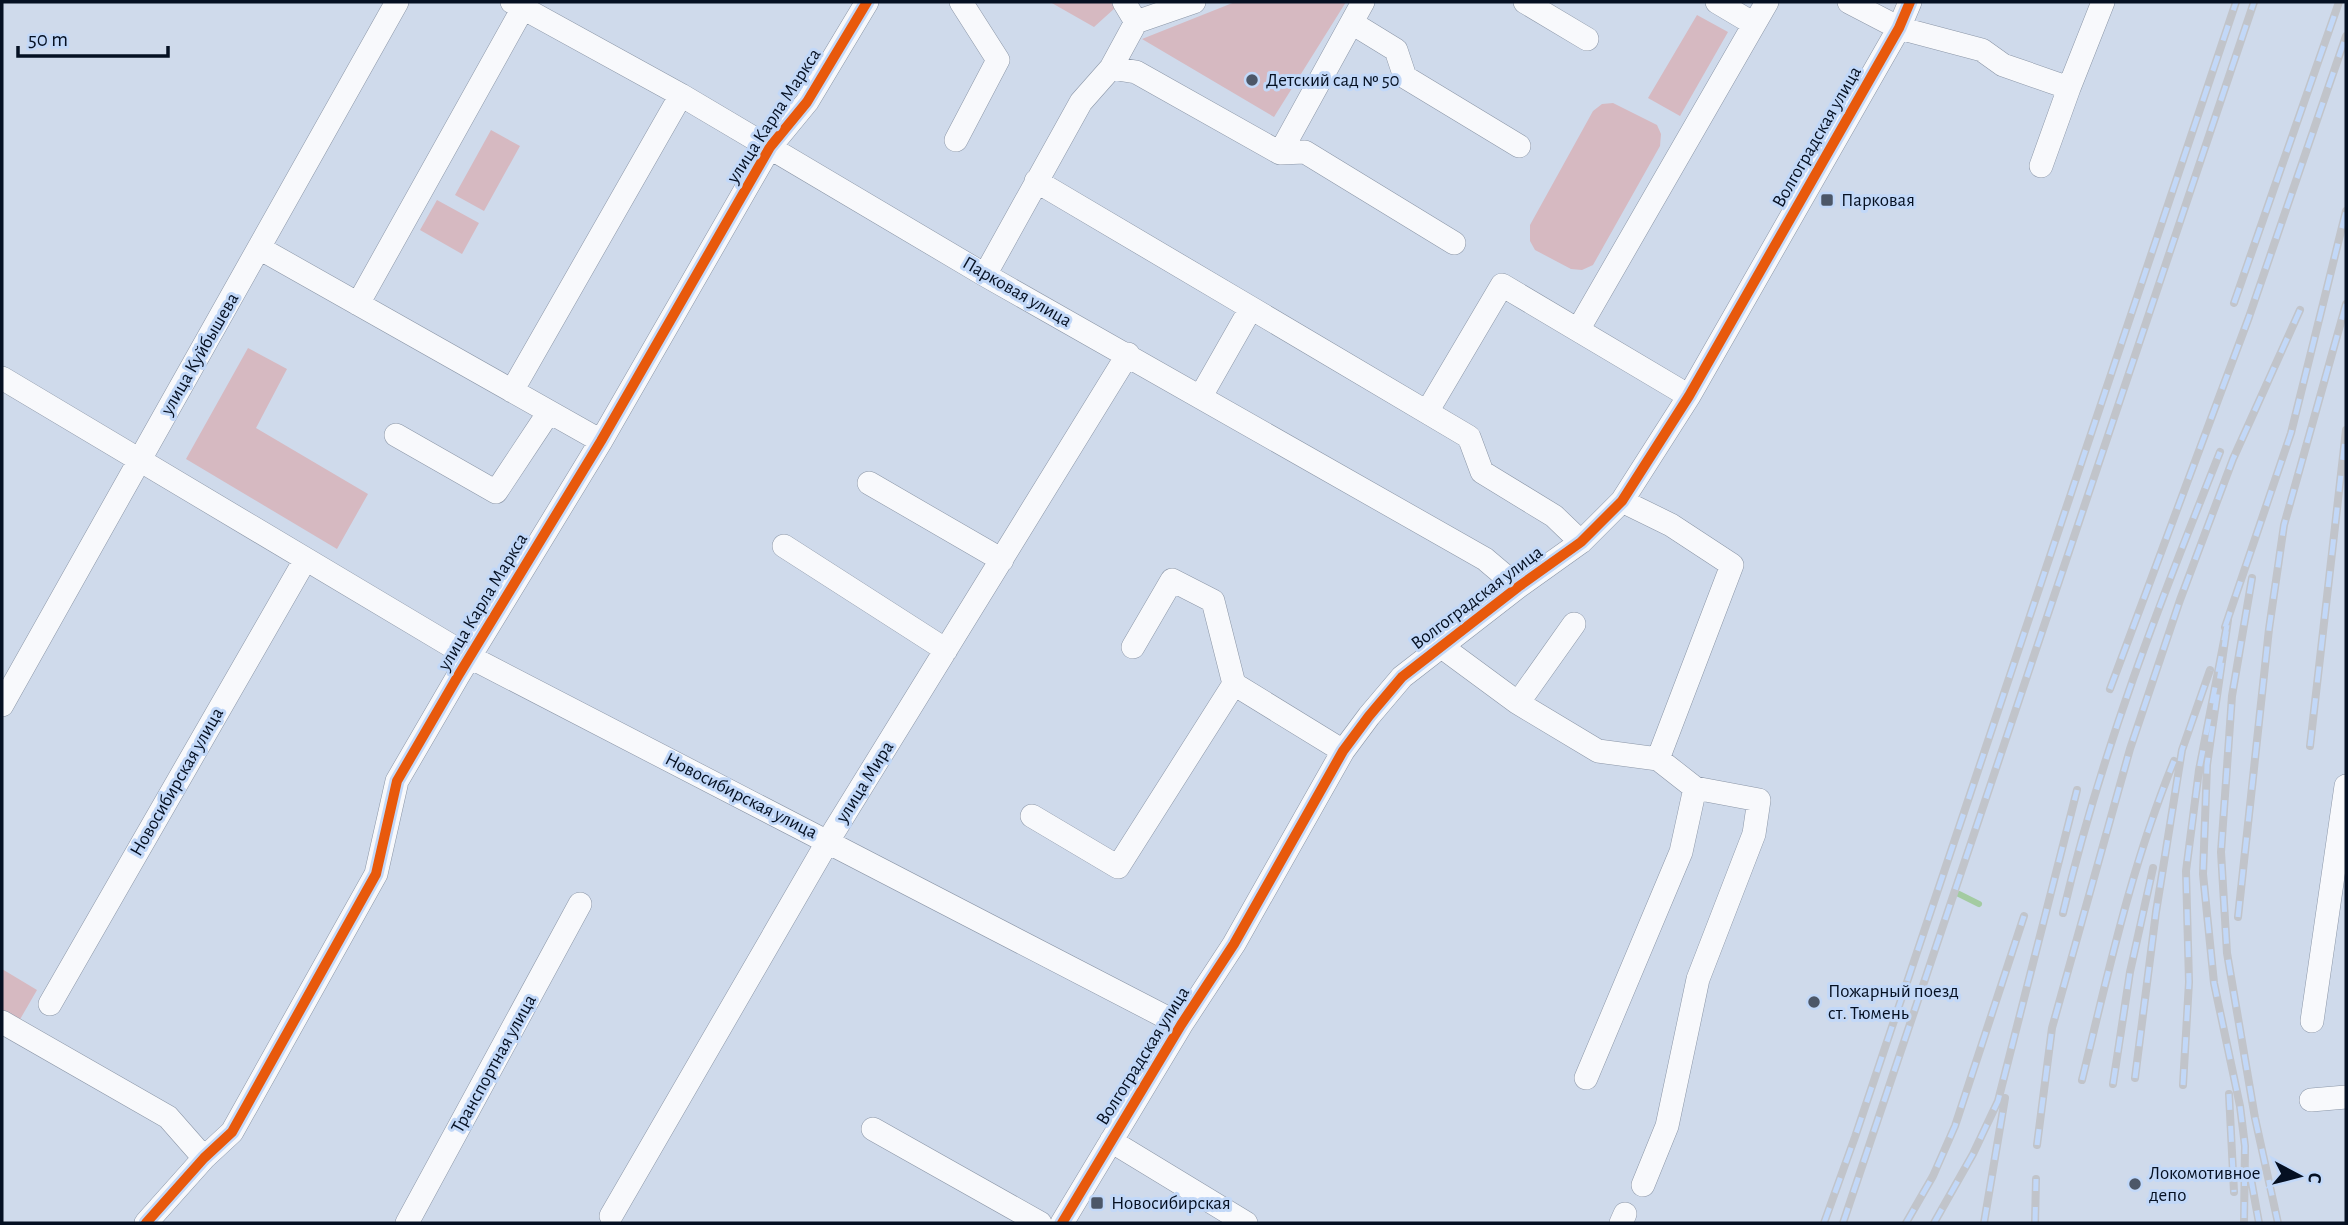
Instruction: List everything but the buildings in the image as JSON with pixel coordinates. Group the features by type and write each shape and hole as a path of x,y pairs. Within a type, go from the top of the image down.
{"street":[{"name":"улица Куйбышева","path":"2,705 138,460 261,249 397,2"},
{"name":"улица Карла Маркса","path":"146,1223 204,1158 232,1132 376,873 397,781 601,441 770,147 807,102 867,2"},
{"path":"956,141 998,60 961,2"},
{"path":"985,275 1081,102 1111,68 1130,12 1194,2"},
{"path":"1280,153 1363,2"},
{"path":"1525,2 1587,39"},
{"path":"1717,2 1754,24"},
{"path":"1578,330 1767,2"},
{"path":"1849,2 1899,28 1982,50 2003,65 2069,88"},
{"name":"Волгоградская улица","path":"1062,1223 1181,1025 1234,944 1343,751 1402,677 1581,542 1622,501 1689,396 1899,28 1910,2"},
{"path":"2041,166 2103,2"},
{"path":"358,304 518,5"},
{"name":"Парковая улица","path":"518,5 681,95 985,275 1485,559 1518,587"},
{"path":"1352,23 1396,50 1405,77 1520,146"},
{"path":"1111,68 1136,72 1280,153 1305,152 1454,243"},
{"path":"512,391 681,95"},
{"path":"1036,181 1469,437 1482,472 1554,516 1581,542"},
{"path":"261,249 601,441"},
{"path":"1427,412 1502,285 1689,396"},
{"path":"1201,396 1251,308"},
{"name":"улица Мира","path":"611,1216 828,841 1128,355"},
{"name":"Новосибирская улица","path":"2,378 470,657 1181,1025"},
{"path":"396,435 496,492 549,412"},
{"path":"869,483 1002,560"},
{"path":"1622,501 1671,525 1732,565 1658,759"},
{"path":"784,546 946,650"},
{"name":"Новосибирская улица","path":"50,1004 305,560"},
{"path":"1133,647 1172,580 1213,601 1234,684 1343,751"},
{"path":"1518,703 1574,624"},
{"path":"1442,647 1518,703 1598,751 1658,759 1695,788 1759,800 1754,834 1698,979 1667,1126 1643,1185"},
{"path":"1031,816 1118,867 1234,684"},
{"path":"2312,1021 2346,786"},
{"path":"1586,1078 1681,852 1695,788"},
{"name":"Транспортная улица","path":"407,1223 580,904"},
{"path":"2,1021 167,1117 204,1158"},
{"path":"2311,1100 2346,1097"},
{"path":"873,1129 1040,1223"},
{"path":"1111,1141 1246,1223"}],"shaded area":[{"path":"1050,2 1111,2 1115,8 1094,27"},
{"name":"Детский сад № 50","path":"1235,2 1346,2 1274,117 1142,39"},
{"path":"1697,15 1728,32 1680,116 1648,98"},
{"path":"1613,103 1657,125 1661,134 1660,146 1593,265 1582,270 1571,269 1535,250 1530,241 1530,225 1593,111 1602,104"},
{"path":"491,130 520,146 484,211 455,195"},
{"path":"437,200 479,223 462,254 420,230"},
{"path":"248,348 287,369 256,428 368,494 337,549 186,459"},
{"path":"2,969 37,990 15,1028 2,1021"}],"waterway":[{"path":"1959,894 1979,904"}],"railway":[{"path":"1824,1223 2236,2"},
{"path":"1843,1223 2254,2"},
{"path":"2234,303 2339,2"},
{"path":"2110,689 2249,317 2346,36"},
{"path":"2225,627 2291,433 2346,211"},
{"path":"2238,917 2269,629 2284,525 2346,304"},
{"path":"2037,1145 2052,1028 2130,749 2180,600 2233,459 2300,310"},
{"path":"2310,746 2346,430"},
{"path":"2063,913 2113,737 2175,565 2220,452"},
{"path":"2252,578 2232,696 2221,852 2227,953 2255,1118 2278,1223"},
{"path":"2183,1085 2189,982 2186,871 2199,770 2228,620 2207,765 2203,874 2214,983 2240,1106 2245,1146 2244,1223"},
{"path":"2135,1078 2156,912 2182,750 2210,670"},
{"path":"2082,1080 2133,879 2174,761"},
{"path":"1934,1223 1973,1154 1998,1101 2077,790"},
{"path":"2113,1084 2130,972 2153,868"},
{"path":"1906,1223 1933,1176 1955,1126 2024,916"},
{"path":"2229,1094 2234,1192"},
{"path":"1984,1223 2005,1098"},
{"path":"2035,1223 2036,1179"},
{"path":"2251,1179 2259,1223"}],"cycle path":[{"path":"146,1223 204,1158 232,1132 376,874 397,781 601,441 770,147 807,102 867,2"},
{"path":"1062,1223 1181,1025 1234,944 1343,751 1369,716 1402,677 1581,542 1622,501 1689,396 1899,28 1910,2"}],"place":[{"name":"Детский сад № 50","path":"1252,80"},
{"name":"Парковая","path":"1827,200"},
{"name":"Пожарный поезд ст. Тюмень","path":"1814,1002"},
{"name":"Локомотивное депо","path":"2135,1184"},
{"name":"Новосибирская","path":"1097,1203"}]}
